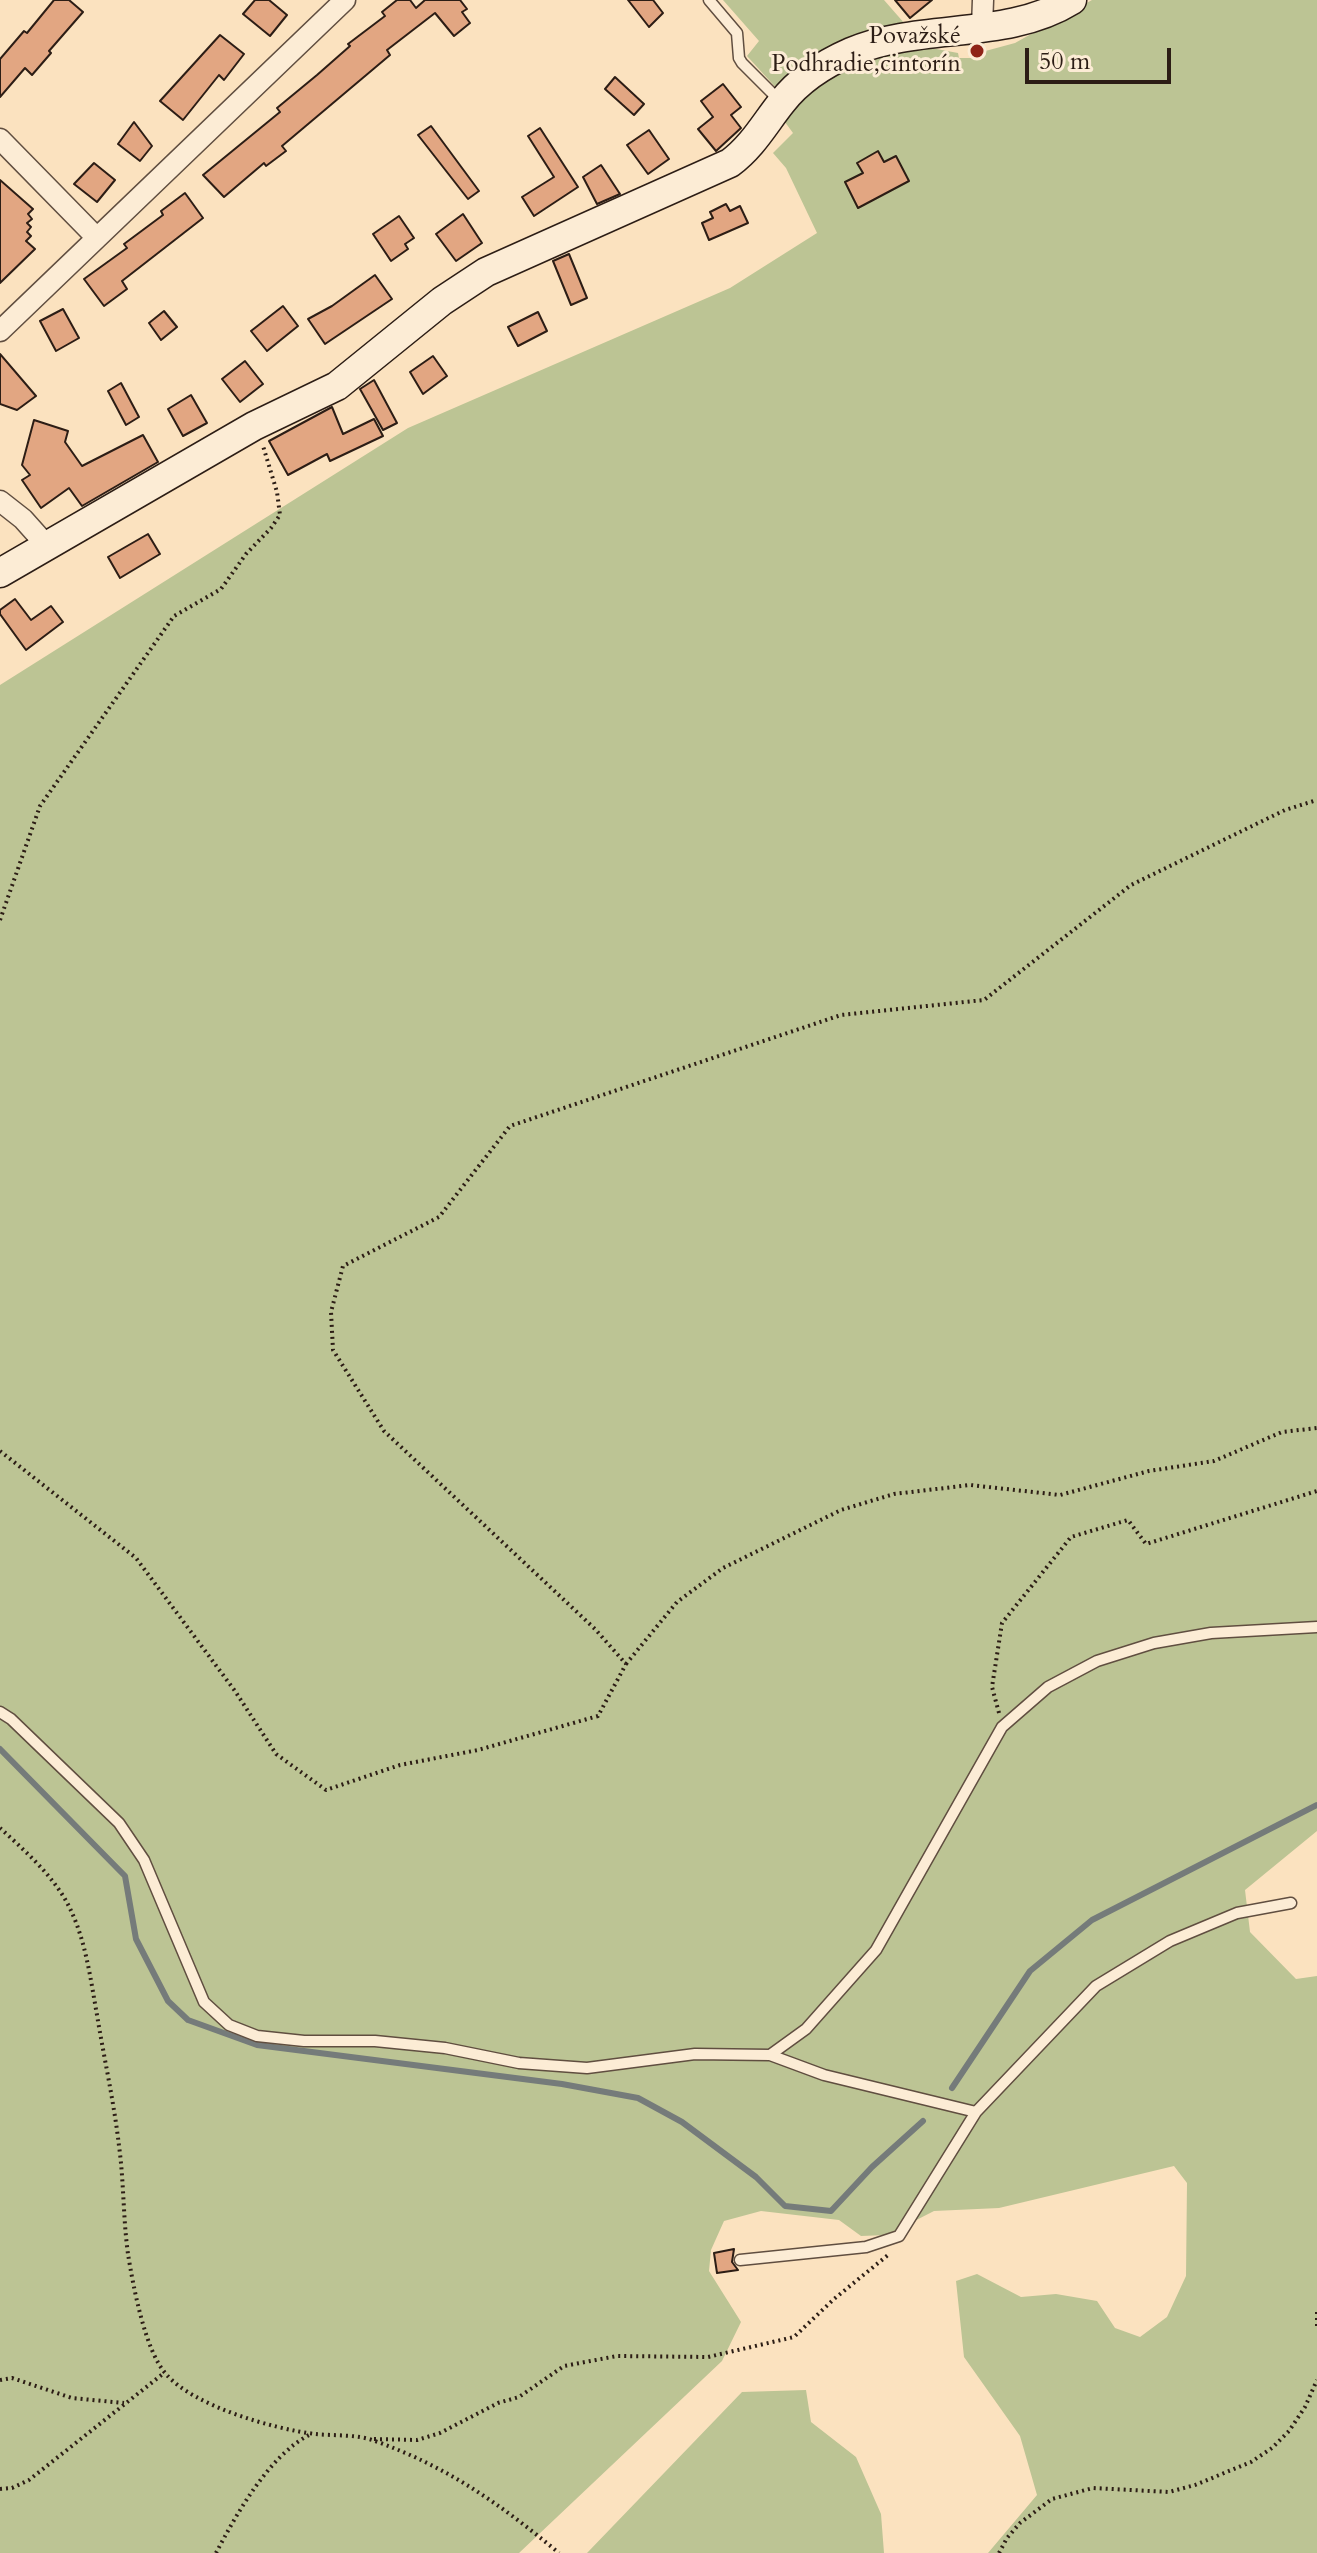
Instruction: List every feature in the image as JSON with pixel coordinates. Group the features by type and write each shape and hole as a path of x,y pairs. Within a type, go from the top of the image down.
{"street":[{"path":"0,331 345,0"},
{"path":"0,573 254,426 337,386 442,301 486,272 730,163 749,147 781,103 822,68 866,46 983,14 1038,16 1072,0"},
{"path":"0,139 96,237"},
{"path":"0,501 23,519 48,547"}],"lane":[{"path":"709,0 737,33 742,63 781,103"},
{"path":"770,2055 806,2029 876,1950 1002,1727 1048,1687 1097,1661 1154,1643 1211,1633 1317,1627"},
{"path":"0,1712 119,1823 144,1860 204,2002 229,2025 257,2036 304,2041 375,2041 445,2048 519,2063 587,2068 695,2054 770,2055 824,2075 976,2112"},
{"path":"740,2260 866,2247 899,2236 976,2112 1096,1986 1170,1941 1237,1913 1291,1903"}],"path":[{"path":"0,920 40,806 174,616 221,589 280,515 268,457 254,426"},
{"path":"626,1664 595,1629 384,1431 333,1350 331,1312 343,1266 439,1217 510,1126 841,1015 984,1000 1131,885 1285,810 1317,800"},
{"path":"0,1451 136,1558 235,1691 276,1754 326,1790 400,1765 478,1750 598,1716 626,1664 677,1602 723,1568 841,1510 894,1494 970,1485 1060,1495 1149,1471 1214,1461 1282,1432 1317,1428"},
{"path":"1002,1727 992,1687 1002,1623 1071,1537 1128,1520 1146,1544 1317,1491"},
{"path":"0,1828 27,1852 64,1897 79,1930 90,1972 120,2147 125,2230 133,2289 164,2373 198,2397 256,2423 311,2434 417,2440 440,2433 498,2403 519,2397 564,2366 617,2356 708,2357 794,2337 834,2299 886,2258 899,2236"},
{"path":"1317,2312 1317,2326"},
{"path":"0,2489 12,2488 29,2480 164,2373"},
{"path":"0,2380 12,2378 72,2398 126,2404"},
{"path":"999,2553 1020,2523 1052,2499 1093,2488 1169,2492 1251,2462 1272,2448 1289,2431 1305,2407 1317,2380"},
{"path":"216,2553 266,2472 291,2444 311,2434"},
{"path":"371,2439 443,2469 506,2508 559,2553"}],"green space":[{"path":"723,0 884,0 905,24 779,91 747,56 759,41"},
{"path":"1092,0 1317,0 1317,1831 1245,1890 1250,1932 1296,1979 1317,1976 1317,2553 988,2553 1037,2495 1020,2436 964,2357 956,2281 977,2274 1021,2297 1056,2294 1097,2301 1115,2328 1140,2337 1167,2317 1186,2276 1187,2183 1174,2166 999,2208 934,2211 887,2235 861,2236 839,2220 761,2211 724,2221 711,2250 709,2271 741,2322 722,2361 519,2553 0,2553 0,685 408,428 730,288 817,233 786,168 773,153 793,133 782,118 796,100 846,66 910,44 958,53 959,58 977,58 978,53 1015,43"},
{"path":"806,2390 811,2422 856,2457 881,2514 884,2553 587,2553 742,2392"}],"building":[{"path":"54,0 69,0 83,12 32,75 25,68 0,97 0,59"},
{"path":"255,0 269,0 287,15 270,36 243,14"},
{"path":"397,0 410,0 416,8 425,0 460,0 467,9 462,12 470,23 454,36 435,13 387,50 390,55 282,146 286,151 266,166 264,163 224,197 203,175 280,112 277,108 350,46 348,44 385,16 382,12"},
{"path":"628,0 653,0 663,13 649,27"},
{"path":"895,0 932,0 910,18"},
{"path":"220,35 244,54 224,80 219,75 183,120 160,101"},
{"path":"615,77 644,104 634,115 605,89"},
{"path":"723,84 741,107 731,115 741,128 716,151 698,129 713,117 701,101"},
{"path":"134,122 152,146 140,161 118,144"},
{"path":"431,126 479,191 468,199 418,135"},
{"path":"540,128 578,187 534,216 522,197 554,177 528,136"},
{"path":"649,130 669,159 648,174 627,145"},
{"path":"878,151 884,162 896,156 909,181 858,208 845,182 863,173 857,163"},
{"path":"94,163 115,180 97,202 74,184"},
{"path":"601,165 620,194 597,204 583,177"},
{"path":"0,180 33,209 28,214 32,219 27,223 31,227 27,232 31,236 26,241 35,249 0,283"},
{"path":"185,193 203,218 122,281 127,289 104,306 84,279 127,248 124,244 163,215 161,211"},
{"path":"726,204 730,211 740,206 748,223 709,240 702,223 713,218 710,212"},
{"path":"463,214 482,243 456,261 436,234"},
{"path":"399,216 414,238 405,244 408,249 391,261 373,234"},
{"path":"569,254 587,298 571,305 553,261"},
{"path":"375,275 392,299 325,344 308,319"},
{"path":"283,306 298,326 267,351 251,331"},
{"path":"63,309 79,338 56,351 40,321"},
{"path":"164,311 177,327 161,340 149,323"},
{"path":"538,312 547,331 518,346 508,327"},
{"path":"0,354 36,396 17,410 0,404"},
{"path":"433,356 447,376 423,394 410,372"},
{"path":"245,361 263,384 240,402 222,379"},
{"path":"374,380 397,423 383,430 360,389"},
{"path":"121,383 139,417 126,425 108,391"},
{"path":"191,395 207,423 183,436 168,409"},
{"path":"332,407 343,434 374,419 383,436 330,461 327,454 288,475 269,441"},
{"path":"34,420 68,431 65,442 82,466 143,435 158,462 82,506 69,488 41,508 22,480 30,475 22,465"},
{"path":"148,534 160,554 120,578 108,557"},
{"path":"15,599 31,620 51,606 63,622 26,650 0,614 0,610"},
{"path":"734,2249 732,2262 738,2270 717,2273 714,2253"}],"waterway":[{"path":"0,1749 125,1876 136,1939 168,2001 188,2020 257,2045 562,2084 638,2098 682,2122 756,2177 785,2206 831,2211 872,2167 923,2121"},
{"path":"952,2088 1030,1971 1092,1920 1317,1805"}],"place":[{"name":"Považské Podhradie,cintorín","path":"977,51"}]}
